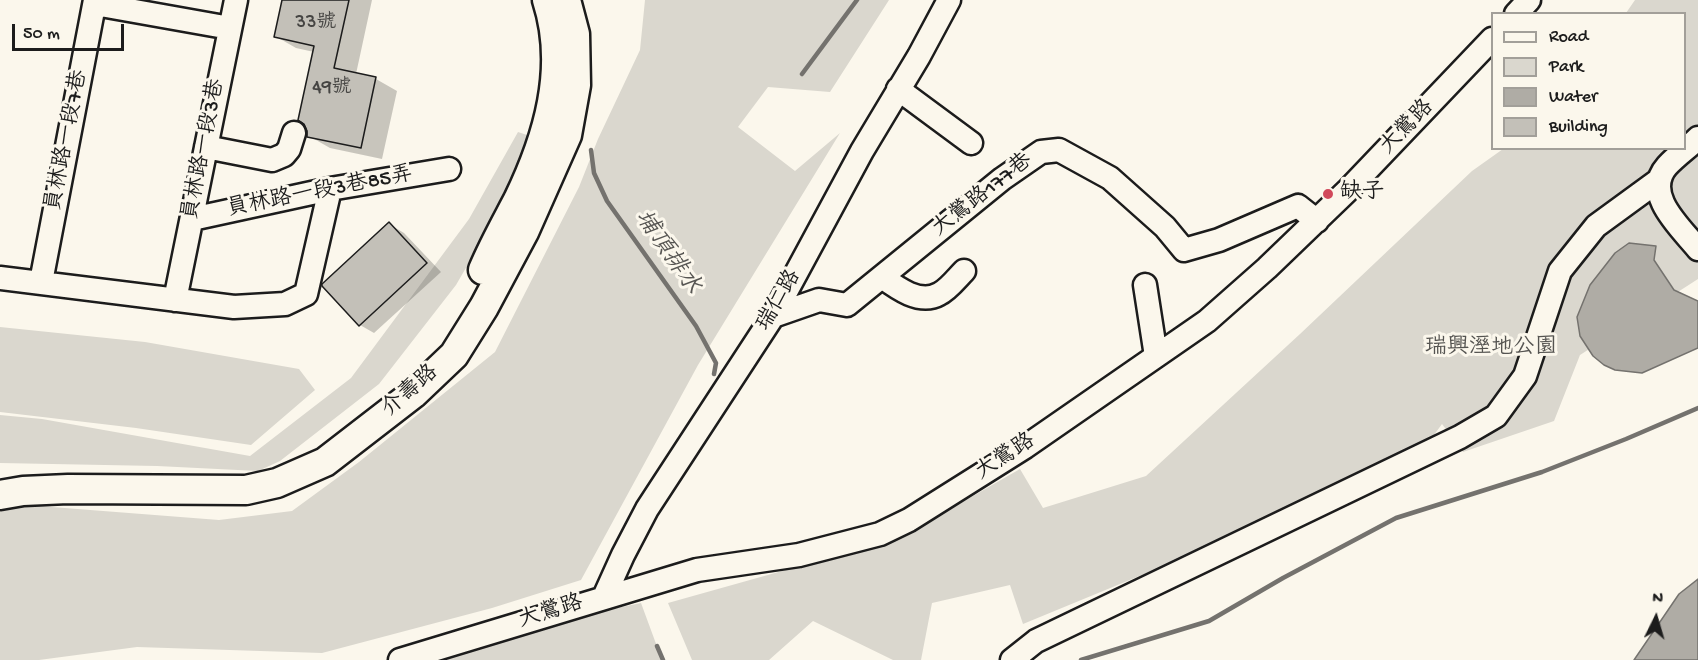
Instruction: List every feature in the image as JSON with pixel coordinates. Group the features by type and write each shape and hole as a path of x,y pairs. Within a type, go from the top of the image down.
{"main road":[{"name":"介壽路","path":"0,476 81,472 245,474 272,469 320,443 403,383 440,344 471,298 519,197 550,119 557,65 553,18 548,0"},
{"name":"介壽路","path":"0,495 23,491 68,489 246,490 277,483 325,462 413,394 454,354 484,307 524,232 567,135 576,85 575,34 566,0"}],"street":[{"name":"員林路一段3巷","path":"175,300 236,0"},
{"name":"瑞仁路","path":"604,597 622,555 647,509 773,316 862,151 949,0"},
{"path":"1518,12 1529,0"},
{"path":"95,2 230,28"},
{"name":"員林路一段7巷","path":"41,282 95,2"},
{"name":"大鶯路","path":"400,660 697,570 799,555 880,534 909,520 1025,447 1207,321 1317,221 1491,40"},
{"path":"898,90 971,143"},
{"path":"206,147 272,160 284,155 289,149 294,132"},
{"path":"1686,149 1698,138"},
{"name":"大鶯路177巷","path":"773,316 819,300 847,305 1002,179 1041,152 1059,150 1110,178 1165,227 1184,250 1219,240 1298,206 1317,221"},
{"path":"1685,150 1665,168 1659,180 1659,196 1665,208 1698,249"},
{"name":"員林路一段3巷85弄","path":"192,219 330,189 449,169"},
{"path":"1012,660 1036,641 1439,447 1497,416 1525,376 1560,271 1596,226 1659,180"},
{"path":"0,278 175,300 244,306 285,304 306,294 330,189"},
{"path":"882,277 901,291 921,297 940,294 964,271"},
{"path":"1145,285 1156,356"}],"green space":[{"path":"645,0 889,0 830,92 768,87 738,127 795,171 840,133 698,365 581,580 492,608 322,653 137,647 39,660 0,660 0,512 26,505 219,520 292,511 359,462 495,352 579,187 598,139 640,50"},
{"name":"瑞興溼地公園","path":"1635,0 1698,0 1698,279 1580,355 1554,421 1463,452 1442,424 1431,439 1234,537 1023,624 1010,585 932,603 921,660 893,660 813,621 769,660 692,660 668,603 782,571 926,523 1020,469 1043,508 1146,476 1472,171 1502,150 1686,150 1686,12 1627,12"},
{"path":"518,132 533,137 507,197 456,285 379,384 280,461 258,471 157,466 0,463 0,415 42,419 250,456 351,378 469,219"},
{"path":"0,327 145,342 299,369 315,390 251,445 136,428 0,412"},
{"path":"641,603 662,660 436,660 568,618"}],"water":[{"path":"1629,243 1656,246 1654,260 1674,290 1698,301 1698,348 1642,373 1615,370 1593,356 1580,336 1577,317 1590,285 1615,253"},
{"path":"1698,579 1698,660 1634,660 1679,594"}],"building":[{"path":"282,0 349,0 334,68 376,77 361,148 307,137 304,124 298,120 314,46 274,37"},
{"path":"389,222 427,263 359,326 322,284"}],"waterway":[{"path":"802,74 857,0"},
{"name":"埔頂排水","path":"591,150 594,173 607,201 696,326 716,363 714,374"},
{"path":"1081,660 1209,621 1283,578 1396,518 1542,472 1698,408"},
{"name":"埔頂排水","path":"657,646 663,660"}],"place":[{"name":"缺子","path":"1328,194"}]}
